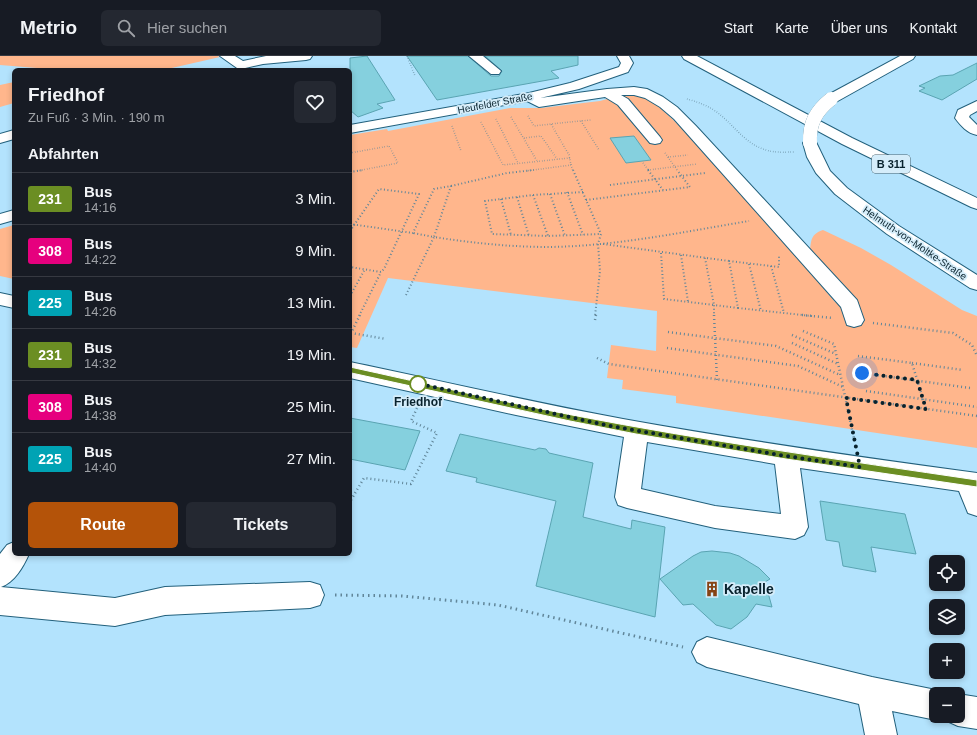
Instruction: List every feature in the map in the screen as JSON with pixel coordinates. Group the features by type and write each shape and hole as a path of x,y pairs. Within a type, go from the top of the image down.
{"street":[{"path":"226,56 244,67 263,60 306,56"},
{"path":"475,56 495,71"},
{"name":"Heufelder Straße","path":"352,129 530,97 574,86 624,69 627,63 623,56"},
{"name":"B 311","path":"688,56 847,142 977,204"},
{"path":"708,56 719,72"},
{"name":"Helmuth-von-Moltke-Straße","path":"909,56 831,99 820,107 813,117 805,148 815,157 824,173 842,191 893,230 977,284"},
{"path":"530,97 539,103 608,93 640,91 651,96 678,115 754,196 850,305 854,320"},
{"path":"608,93 623,102 655,140"},
{"path":"977,105 963,113 962,118 968,125 977,131"},
{"path":"0,139 12,135"},
{"path":"0,219 12,216"},
{"path":"0,299 12,302"},
{"path":"352,370 570,418 636,430 786,456 972,483 977,505"},
{"path":"636,430 627,498 715,517 795,527 786,456"},
{"path":"0,575 14,556"},
{"path":"0,601 115,612 165,601 310,595"},
{"path":"707,652 872,692 929,704"},
{"path":"872,692 881,735"},
{"path":"965,711 977,713"}],"path":[{"path":"406,56 415,76"},
{"path":"682,97 716,112 750,142 764,150 778,152 805,148"},
{"path":"522,116 527,115"},
{"path":"504,118 517,116"},
{"path":"511,117 537,161"},
{"path":"491,119 496,119 518,163"},
{"path":"485,120 480,120 503,165 570,158"},
{"path":"591,120 551,124 570,158 571,165 601,234 598,244 600,271 595,320"},
{"path":"581,121 599,150"},
{"path":"451,124 461,151"},
{"path":"524,138 541,136 557,159"},
{"path":"586,200 690,187 655,140"},
{"path":"352,153 389,146 398,163 352,172"},
{"path":"668,157 688,155"},
{"path":"643,164 663,190"},
{"path":"648,170 700,164"},
{"path":"413,233 434,189 507,172 571,165"},
{"path":"610,185 706,173"},
{"path":"406,295 434,237 452,186"},
{"path":"352,228 379,189 419,194 384,269 381,272 352,331"},
{"path":"567,192 583,235"},
{"path":"583,192 533,195 485,201 492,234 529,236 601,234"},
{"path":"550,194 565,236"},
{"path":"533,195 548,236"},
{"path":"517,197 529,236"},
{"path":"501,199 511,235"},
{"path":"354,224 466,243 551,247 598,244 754,221"},
{"path":"598,244 778,267 779,255"},
{"path":"661,253 664,299 738,308 728,261"},
{"path":"681,255 688,302"},
{"path":"705,258 714,305 717,380"},
{"path":"749,264 761,311"},
{"path":"771,266 784,313"},
{"path":"352,267 381,272"},
{"path":"352,293 365,270"},
{"path":"803,331 834,344 860,467"},
{"path":"668,332 776,346 840,375"},
{"path":"352,333 386,340"},
{"path":"792,335 836,354"},
{"path":"792,343 838,364"},
{"path":"667,348 798,366 843,387"},
{"path":"858,356 963,370"},
{"path":"597,358 609,364 977,416"},
{"path":"912,363 926,409"},
{"path":"862,373 970,388"},
{"path":"352,499 364,478 411,484 436,433 411,421 428,386"},
{"path":"866,391 977,407"},
{"path":"310,595 402,596 498,605 707,652"}],"shaded area":[{"path":"0,56 220,57 172,68 37,68 0,65"},
{"path":"12,82 12,104 0,107 0,85"},
{"path":"629,93 651,99 702,147 740,188 835,302 853,304 810,252 812,238 816,233 823,230 861,248 891,265 962,310 977,316 977,448 676,403 676,396 622,389 623,380 607,378 611,345 656,351 657,311 388,278 357,348 352,347 352,135 387,129 388,131 510,108 541,108 600,101"},
{"path":"12,226 12,279 0,276 0,229"}],"building":[{"path":"367,56 395,100 377,104 383,108 358,117 352,112 352,68 350,68 350,58"},
{"path":"407,56 468,56 491,76 499,76 502,71 485,56 578,56 578,65 551,71 559,78 437,100"},
{"path":"977,63 977,79 942,100 919,91 925,88 919,86 940,76 953,75"},
{"path":"634,136 651,160 626,163 610,138"},
{"path":"352,418 420,431 405,470 352,459"},
{"path":"460,434 535,450 539,448 546,449 549,453 593,463 583,517 631,529 632,520 665,527 655,617 536,586 556,501 476,482 477,478 446,471"},
{"path":"820,501 905,514 916,554 871,547 876,572 843,566 839,542 826,540"},
{"name":"Kapelle","path":"712,551 730,553 739,556 759,568 770,579 765,582 772,607 756,604 747,617 731,629 716,625 693,604 683,605 660,579 693,556 701,552"}],"bus line":[{"name":"231","path":"352,370 570,418 636,430 786,456 977,483"}],"place":[{"name":"Friedhof","path":"418,384"},
{"name":"Kapelle","path":"712,589"}],"route":[{"path":"418,384 416,383 610,426 860,467 846,398 926,409 917,380 862,373"}]}
